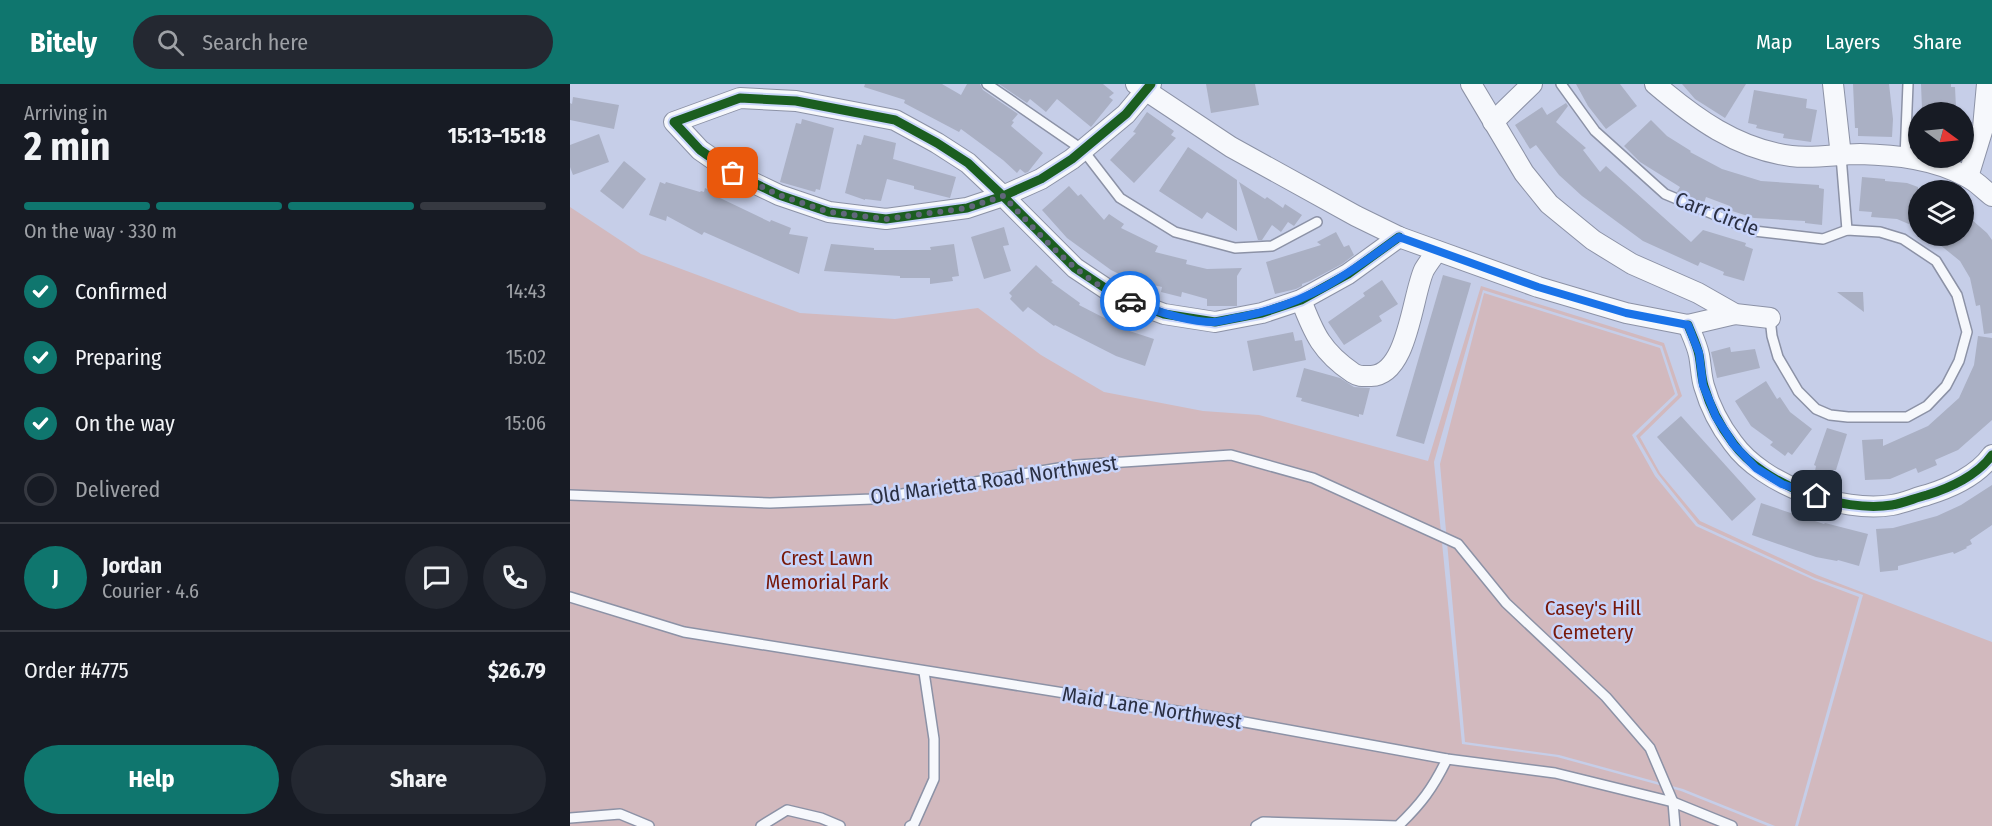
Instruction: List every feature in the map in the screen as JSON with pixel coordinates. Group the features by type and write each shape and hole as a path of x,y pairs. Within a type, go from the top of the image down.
{"street":[{"path":"1471,84 1524,173 1549,204 1593,240 1632,264 1698,293 1735,314"},
{"path":"1493,122 1532,84"},
{"path":"1655,84 1686,111 1722,135 1758,148 1790,156 1858,154 1905,158 1935,164 1968,177 1992,196"},
{"path":"1833,84 1841,156"},
{"path":"1968,177 1983,128 1987,84"},
{"path":"1399,237 1348,274 1301,300 1262,313 1215,322 1164,314 1117,296 1075,268 1003,196 968,163 896,120 796,100 740,98 674,122 700,150 733,173 779,195 829,212 886,219 967,208 1003,196 1041,179 1083,150 1126,114 1144,86 1231,147 1399,237 1538,287 1626,313 1688,325 1735,314 1770,318"},
{"path":"1301,300 1323,347 1334,358 1358,376 1378,376 1393,364 1397,357 1404,342 1424,271 1437,250"},
{"path":"1688,325 1699,353 1703,385 1716,417 1734,445 1756,468 1782,484 1817,496 1855,505 1892,505 1945,489 1966,478 1992,455"}],"lane":[{"path":"987,84 1083,150 1120,198 1175,232 1234,248 1272,246 1317,222"},
{"name":"Carr Circle","path":"1561,84 1595,131 1665,194 1754,231 1823,239 1847,230 1881,232 1903,239 1936,261 1957,295 1967,332 1959,361 1946,386 1927,406 1907,417 1830,415 1816,409 1798,391 1778,357 1770,318"},
{"path":"1905,158 1908,84"},
{"path":"1841,156 1847,230"},
{"name":"Old Marietta Road Northwest","path":"570,495 770,503 872,499 1077,465 1231,455 1313,477 1458,544 1506,603 1606,697 1650,748 1673,802 1675,826"},
{"name":"Maid Lane Northwest","path":"570,597 684,632 1239,721 1447,759 1555,773 1673,802 1732,826"},
{"path":"910,826 914,824 934,779 934,739 924,672"},
{"path":"1256,826 1263,822 1398,826 1420,805 1447,759"},
{"path":"761,826 787,810 821,818 840,826"},
{"path":"570,818 620,814 649,826"}],"green space":[{"name":"Crest Lawn Memorial Park","path":"570,207 641,254 800,313 895,319 978,308 1041,355 1104,392 1203,411 1259,415 1428,461 1481,286 1664,343 1682,396 1640,437 1660,473 1700,521 1817,575 1992,642 1992,826 1798,826 1863,595 1815,578 1698,524 1658,474 1636,436 1678,395 1662,346 1483,290 1434,462 1462,744 1557,757 1681,791 1768,826 570,826"},
{"name":"Casey's Hill Cemetery","path":"1484,293 1660,348 1675,394 1632,435 1655,476 1696,526 1814,580 1859,597 1795,826 1775,826 1683,789 1559,755 1465,742 1440,464"}],"building":[{"path":"865,84 942,84 961,95 967,84 980,84 983,90 1018,114 1011,126 1043,153 1028,172 1025,173 1020,169 1017,173 961,129 959,132 904,103 905,100 864,87"},
{"path":"999,84 1103,84 1114,93 1109,97 1113,100 1091,127 1057,99 1046,112 1030,99 1027,103"},
{"path":"1206,84 1255,84 1259,105 1211,113"},
{"path":"1576,84 1620,84 1637,106 1606,129 1588,106"},
{"path":"1682,84 1746,84 1725,118 1695,99"},
{"path":"1853,84 1889,84 1893,119 1892,137 1858,136 1858,128 1855,128"},
{"path":"1921,84 1951,84 1951,87 1955,87 1956,102 1922,102"},
{"path":"1754,90 1807,99 1806,108 1817,110 1811,142 1783,138 1784,134 1756,128 1757,125 1748,123"},
{"path":"573,97 619,105 614,129 570,120 570,103 572,104"},
{"path":"1566,103 1568,106 1556,122 1586,148 1583,150 1600,172 1606,166 1691,242 1703,230 1746,243 1745,246 1753,249 1744,281 1723,275 1724,272 1700,262 1698,266 1643,241 1582,196 1559,175 1536,145 1530,149 1515,125 1542,107 1547,115"},
{"path":"1147,112 1174,131 1171,135 1176,138 1134,183 1110,160 1136,133 1133,132"},
{"path":"802,119 834,128 820,190 816,189 815,192 780,182 796,123 801,124"},
{"path":"1651,120 1667,136 1690,152 1722,169 1761,181 1819,185 1819,188 1824,189 1822,225 1805,223 1805,221 1754,218 1729,210 1730,206 1706,197 1704,203 1677,192 1680,187 1640,162 1624,146"},
{"path":"599,134 609,162 573,175 570,167 570,145"},
{"path":"864,135 896,143 893,159 956,177 950,198 887,179 881,201 865,200 845,193 857,144 861,145"},
{"path":"1188,147 1237,180 1237,231 1207,212 1202,219 1159,191"},
{"path":"624,161 646,179 623,209 600,191"},
{"path":"1862,177 1908,183 1908,224 1897,219 1871,217 1872,212 1859,211"},
{"path":"660,182 700,192 704,192 705,188 720,198 770,222 771,220 791,228 789,234 808,237 799,274 704,232 702,235 667,216 666,221 649,215"},
{"path":"1239,182 1265,199 1267,197 1283,208 1285,204 1302,215 1294,226 1288,222 1281,232 1272,225 1262,240 1258,240"},
{"path":"1069,186 1078,196 1081,194 1104,220 1109,214 1124,224 1121,228 1158,246 1155,252 1187,260 1186,264 1207,269 1242,268 1237,276 1237,306 1207,306 1207,299 1182,292 1181,297 1161,292 1162,287 1140,282 1139,284 1111,270 1067,238 1042,210"},
{"path":"1974,222 1992,240 1992,333 1984,334 1980,305 1976,306 1970,278 1960,261 1941,246 1974,246"},
{"path":"1004,227 1009,245 1003,246 1011,271 984,279 971,237"},
{"path":"1336,232 1344,247 1349,245 1354,255 1296,289 1275,294 1266,262 1321,245 1317,242"},
{"path":"831,244 874,248 874,250 931,250 930,247 954,244 959,276 952,277 953,281 930,284 930,278 900,278 900,276 824,271"},
{"path":"1036,265 1053,281 1051,282 1080,303 1079,305 1116,324 1114,326 1154,339 1145,366 1116,356 1054,326 1028,307 1023,312 1010,299 1012,296 1009,293"},
{"path":"1443,275 1471,283 1424,444 1396,436"},
{"path":"1382,280 1398,304 1379,316 1382,321 1344,345 1328,322 1365,296 1363,293"},
{"path":"1837,292 1863,292 1864,312"},
{"path":"1293,332 1295,341 1302,340 1306,360 1253,371 1247,341"},
{"path":"1978,336 1992,338 1992,420 1958,450 1935,460 1937,465 1918,473 1916,468 1890,479 1865,480 1862,440 1883,439 1883,446 1928,426 1959,398 1974,365"},
{"path":"1730,347 1731,352 1755,349 1760,368 1717,378 1711,352"},
{"path":"1304,368 1340,378 1354,387 1370,388 1363,415 1359,414 1359,417 1301,401 1302,398 1296,397"},
{"path":"1766,381 1777,399 1780,397 1790,412 1812,429 1792,455 1788,452 1785,456 1770,445 1773,442 1751,426 1735,401"},
{"path":"1681,416 1756,499 1732,521 1657,437"},
{"path":"1827,428 1847,434 1836,470 1833,470 1830,476 1815,471 1816,466 1814,465"},
{"path":"1992,485 1992,525 1970,540 1972,544 1967,548 1954,554 1953,552 1898,566 1898,570 1880,572 1876,529 1893,528 1937,516 1961,505"},
{"path":"1761,503 1824,524 1868,534 1859,566 1816,557 1752,535"}],"cycle path":[{"path":"1151,84 1126,114 1072,159 1041,179 1003,196 967,208 886,219 829,212 779,195 733,173 700,150 674,122 740,98 796,101 895,120 968,163 1003,196 1075,268 1117,296 1164,314 1215,322 1262,313 1301,300 1348,274 1399,237"},
{"path":"1688,325 1698,351 1706,394 1728,437 1746,458 1763,472 1805,493 1850,505 1892,505 1954,485 1979,469 1992,455"}],"way so far":[{"path":"733,173 779,195 829,212 886,219 967,208 1003,196 1075,268 1117,296 1130,301"}],"route":[{"path":"1130,301 1164,314 1215,322 1262,313 1301,300 1348,274 1399,237 1538,287 1626,313 1688,325 1699,353 1703,385 1716,417 1734,445 1756,468 1782,484 1817,496"}]}
